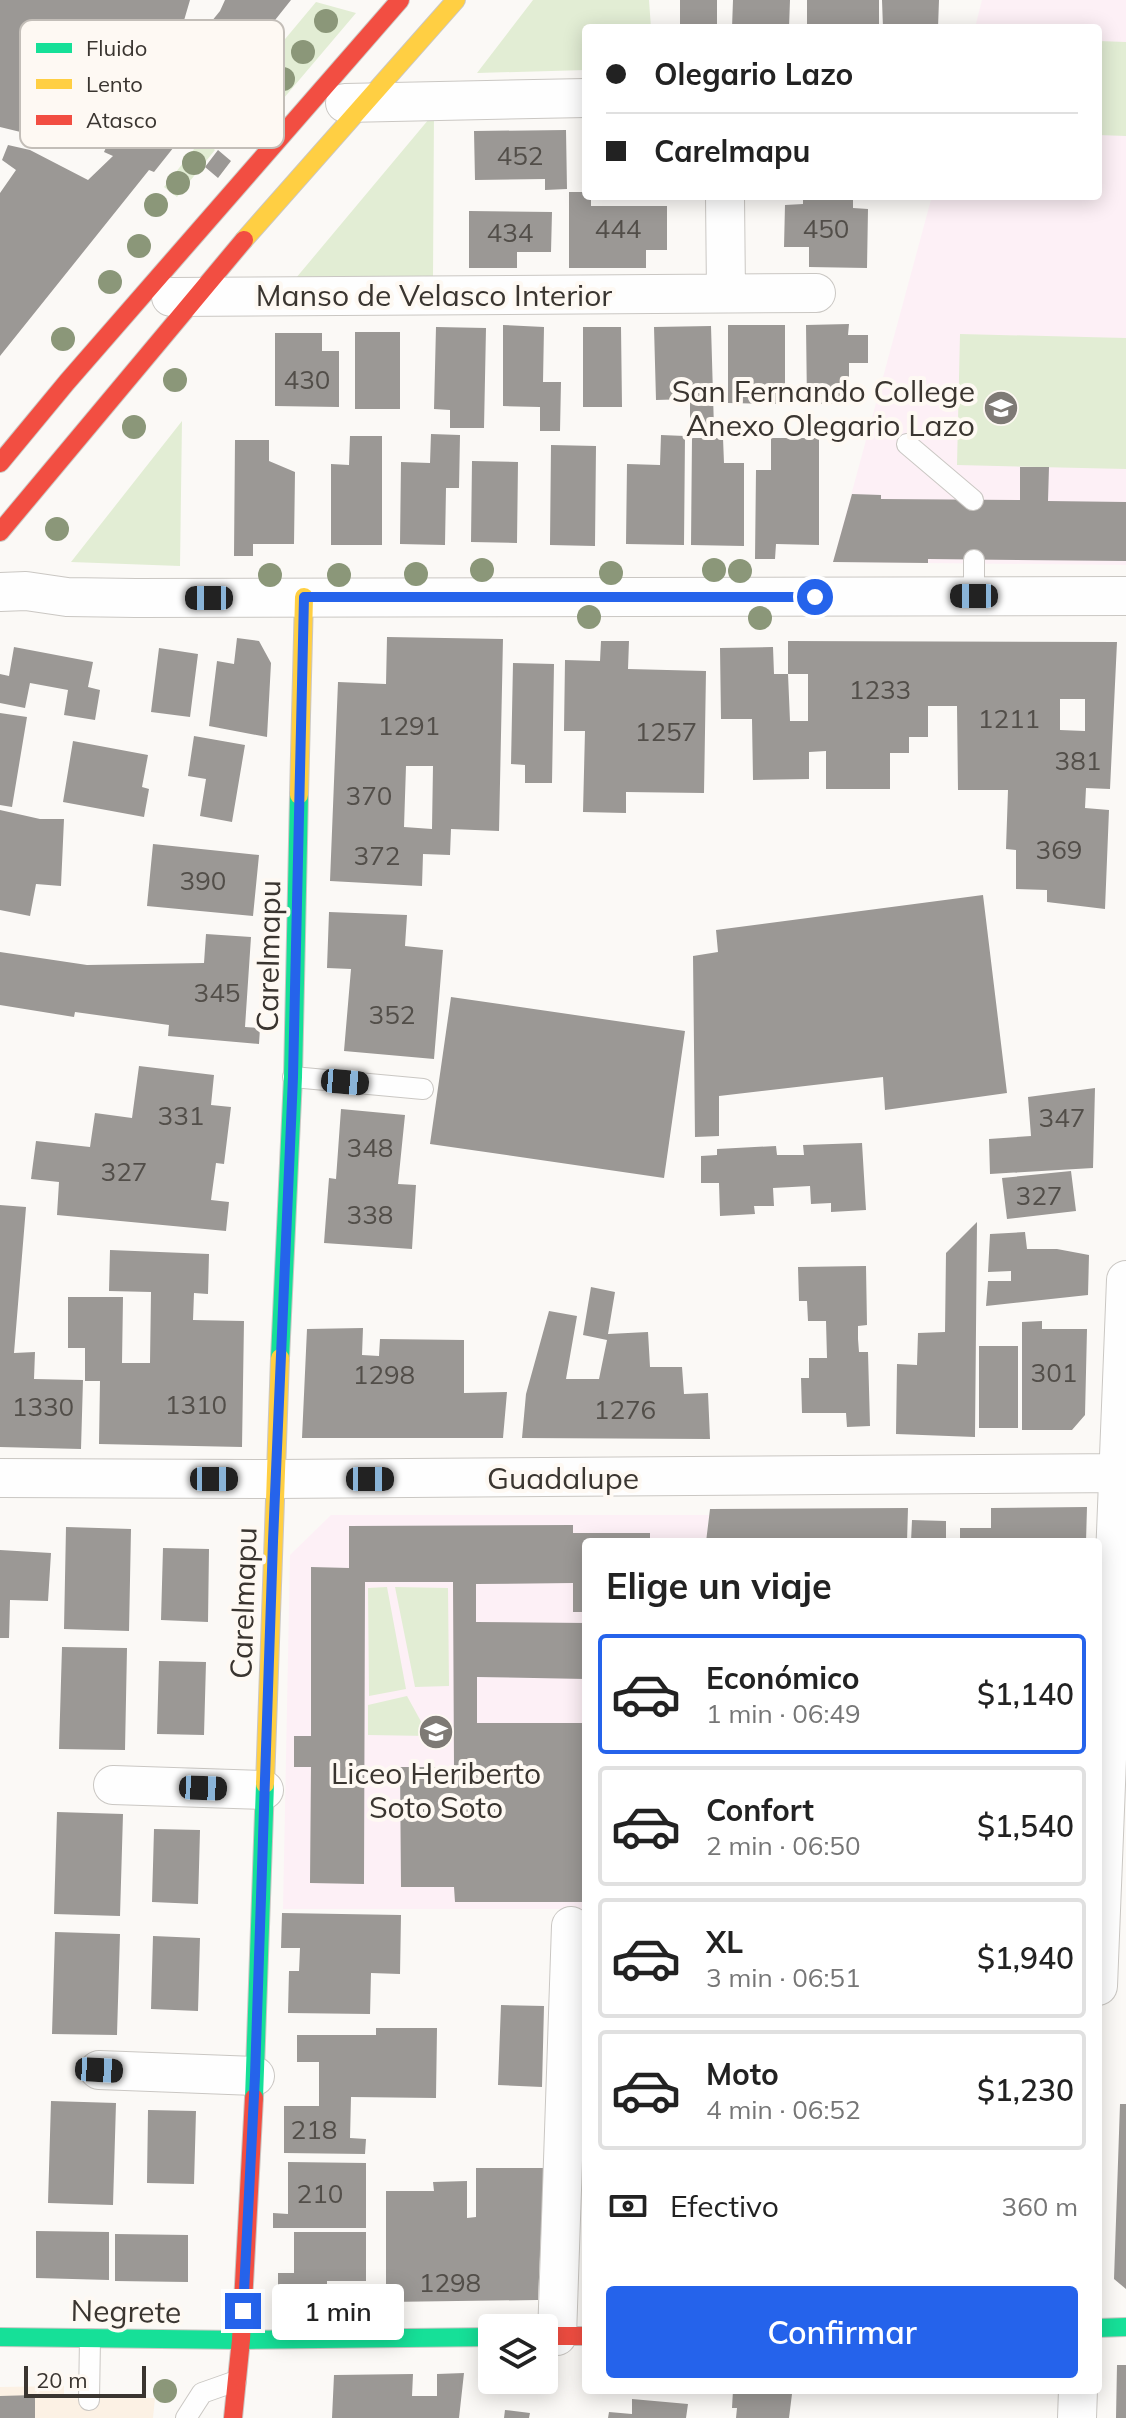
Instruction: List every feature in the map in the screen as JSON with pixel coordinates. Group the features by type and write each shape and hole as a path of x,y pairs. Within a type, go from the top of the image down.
{"main road":[{"path":"284,133 400,0"},
{"path":"0,532 195,296 451,2"},
{"path":"0,463 271,148"},
{"name":"Carelmapu","path":"233,2418 241,2340 255,2076 275,1479 293,1077 304,597"},
{"path":"1102,2328 1126,2327"},
{"name":"Negrete","path":"0,2337 241,2340 478,2337"}],"street":[{"path":"309,104 582,98"},
{"path":"725,200 726,293"},
{"name":"Manso de Velasco Interior","path":"143,297 816,293"},
{"path":"0,592 26,591 67,597 304,597 974,578 1126,596"},
{"path":"1102,1808 1121,1473 1126,1280"},
{"name":"Guadalupe","path":"0,1478 1121,1473"},
{"path":"113,1785 264,1790"},
{"path":"562,2336 571,1926"},
{"path":"99,2070 255,2076"},
{"path":"1077,2418 1078,2394"}],"lane":[{"path":"907,444 973,500"},
{"path":"293,1077 423,1089"},
{"path":"89,2400 90,2339"},
{"path":"186,2418 202,2393 236,2381"}],"shaded area":[{"name":"San Fernando College Anexo Olegario Lazo","path":"982,0 1126,0 1126,565 833,562 931,200 1102,200 1102,24 976,24"},
{"name":"Liceo Heriberto Soto Soto","path":"331,1515 709,1515 706,1538 582,1538 582,1909 283,1909 290,1555"},
{"path":"64,2386 64,2397 155,2398 153,2418 0,2418 0,2387"}],"green space":[{"path":"533,0 649,0 651,24 582,24 582,70 477,73"},
{"path":"316,2 356,13 284,98 284,40"},
{"path":"1102,41 1126,42 1126,136 1102,135"},
{"path":"434,113 433,277 296,278"},
{"path":"195,148 215,150 177,197 164,187"},
{"path":"960,334 1126,338 1126,469 957,465"},
{"path":"182,421 180,566 71,562"},
{"path":"387,1587 406,1689 369,1696 368,1588"},
{"path":"395,1587 448,1588 449,1686 415,1687"},
{"path":"407,1696 429,1736 368,1735 368,1705"}],"building":[{"path":"0,0 190,0 184,20 20,20 20,132 0,127"},
{"path":"225,0 291,0 275,20 213,20"},
{"path":"680,0 717,0 717,24 680,24"},
{"path":"733,0 790,0 789,24 732,24"},
{"path":"807,0 879,0 879,24 807,24"},
{"path":"882,0 939,0 938,24 883,24"},
{"path":"566,130 567,189 545,190 545,179 475,180 474,131"},
{"path":"8,145 30,150 88,180 113,156 104,152 106,148 173,148 154,172 149,170 0,356 0,193 16,170 2,160"},
{"path":"218,150 231,161 218,178 205,167"},
{"path":"569,192 582,192 582,200 591,200 591,206 667,206 667,250 646,250 646,268 569,268"},
{"path":"803,200 853,200 853,208 868,209 867,268 809,267 809,247 784,247 785,205 803,204"},
{"path":"469,211 552,212 551,252 517,252 517,268 469,268"},
{"path":"849,324 848,335 868,335 868,363 849,363 849,404 807,404 806,325"},
{"path":"503,325 544,327 543,382 561,382 560,431 540,431 540,407 503,406"},
{"path":"728,325 785,325 785,404 728,403"},
{"path":"711,326 714,429 690,430 690,399 656,400 654,327"},
{"path":"436,327 486,328 484,428 450,428 450,410 434,409"},
{"path":"583,327 621,327 622,407 583,407"},
{"path":"355,332 400,332 400,409 355,409"},
{"path":"275,333 322,333 322,351 339,351 339,407 275,406"},
{"path":"431,434 460,435 459,488 446,488 445,545 400,544 401,462 430,463"},
{"path":"661,435 685,436 684,545 626,544 627,464 660,465"},
{"path":"350,436 382,436 382,545 331,545 331,464 349,465"},
{"path":"692,438 723,438 724,463 744,463 744,546 691,545"},
{"path":"771,438 819,438 819,545 776,544 775,559 755,559 756,470 771,470"},
{"path":"235,440 269,440 269,461 295,472 294,544 253,544 253,556 234,556"},
{"path":"551,445 596,446 595,546 550,545"},
{"path":"472,461 518,462 517,543 471,542"},
{"path":"1020,467 1049,467 1048,501 1126,502 1126,561 928,559 928,563 833,562 852,494 881,495 881,499 1020,500"},
{"path":"387,637 503,639 499,831 451,829 450,855 423,854 422,886 330,881 338,682 386,684","holes":["406,766 433,766 432,829 404,827"]},
{"path":"237,638 259,641 271,663 267,737 209,726 217,661 234,664"},
{"path":"601,641 629,641 628,669 706,671 704,793 626,792 626,813 583,812 585,731 564,731 565,660 600,661"},
{"path":"788,641 1117,642 1110,789 1086,788 1085,808 1109,810 1105,909 1047,902 1047,890 1016,889 1016,850 1006,849 1008,790 958,790 957,706 928,706 928,737 909,737 909,753 890,753 890,789 826,789 826,751 809,752 809,779 753,780 752,719 721,719 720,648 773,647 774,674 788,674","holes":["788,674 808,674 808,721 790,721","1060,699 1085,699 1085,731 1060,730"]},
{"path":"14,647 93,662 88,687 100,690 95,720 64,715 68,690 30,683 25,708 0,703 0,674 9,676"},
{"path":"159,648 198,654 190,717 151,712"},
{"path":"513,663 554,664 552,783 525,783 525,765 511,764"},
{"path":"0,713 27,717 12,807 0,805"},
{"path":"194,736 245,745 232,822 200,816 206,779 188,776"},
{"path":"73,741 148,755 142,787 149,789 144,817 63,802"},
{"path":"0,810 40,819 64,819 61,886 36,884 30,916 0,910"},
{"path":"153,844 259,855 253,916 147,906"},
{"path":"983,895 1007,1093 885,1110 883,1077 719,1096 719,1136 695,1137 693,956 718,952 716,930"},
{"path":"329,912 407,915 405,946 443,950 434,1059 344,1051 351,969 327,968"},
{"path":"206,934 251,937 245,1027 260,1028 259,1044 168,1036 169,1025 75,1012 74,1017 0,1005 0,952 87,965 204,963"},
{"path":"451,997 685,1031 664,1178 430,1144"},
{"path":"139,1066 214,1075 211,1105 231,1107 224,1164 216,1163 211,1200 229,1202 226,1231 57,1215 59,1182 31,1179 36,1141 90,1147 95,1113 132,1118"},
{"path":"1095,1088 1093,1168 990,1174 989,1139 1031,1136 1028,1097"},
{"path":"341,1109 405,1115 398,1184 416,1185 412,1249 324,1243 329,1178 336,1179"},
{"path":"862,1143 866,1210 831,1212 831,1203 811,1204 810,1186 773,1188 774,1206 754,1206 755,1214 720,1216 719,1183 701,1183 701,1156 717,1155 717,1149 776,1146 777,1155 804,1155 803,1145"},
{"path":"1071,1171 1076,1211 1007,1219 1002,1178"},
{"path":"0,1205 26,1207 14,1353 35,1352 34,1379 83,1380 81,1449 0,1447"},
{"path":"977,1222 975,1437 896,1434 897,1364 917,1365 918,1333 945,1332 946,1253"},
{"path":"1025,1232 1027,1249 1057,1249 1089,1255 1088,1295 986,1306 988,1281 1011,1281 1011,1271 988,1272 990,1234"},
{"path":"110,1250 209,1254 208,1294 194,1293 193,1320 244,1321 242,1447 99,1444 100,1381 85,1381 85,1348 68,1348 68,1297 123,1297 122,1363 150,1363 151,1292 109,1291"},
{"path":"866,1266 867,1325 858,1326 858,1339 859,1352 868,1352 870,1426 847,1427 846,1413 802,1413 801,1378 809,1378 809,1358 827,1358 826,1321 808,1321 807,1301 799,1301 798,1267"},
{"path":"591,1287 615,1292 608,1334 648,1332 650,1367 682,1367 684,1394 708,1393 710,1439 522,1438 526,1394 549,1311 577,1316 566,1379 599,1379 607,1340 583,1335"},
{"path":"1042,1321 1042,1329 1087,1329 1085,1415 1072,1430 1022,1430 1022,1322"},
{"path":"363,1328 362,1355 379,1356 380,1339 464,1340 464,1393 507,1392 503,1438 302,1438 307,1329"},
{"path":"979,1346 1018,1346 1018,1428 979,1428"},
{"path":"1087,1507 1086,1538 960,1538 960,1528 991,1528 991,1508"},
{"path":"908,1508 907,1538 706,1538 710,1509"},
{"path":"912,1520 946,1521 946,1538 911,1538"},
{"path":"573,1525 573,1533 650,1533 650,1538 582,1538 582,1612 573,1612 573,1583 476,1584 476,1622 582,1623 582,1679 477,1677 477,1723 582,1723 582,1902 455,1902 454,1887 401,1887 400,1767 454,1767 453,1582 365,1582 364,1884 310,1883 311,1767 294,1767 294,1736 311,1736 311,1567 349,1568 349,1526"},
{"path":"66,1527 131,1529 129,1631 64,1629"},
{"path":"163,1548 209,1549 208,1622 161,1620"},
{"path":"0,1550 51,1553 48,1601 10,1600 9,1638 0,1638"},
{"path":"62,1647 127,1648 125,1750 59,1749"},
{"path":"159,1661 206,1662 204,1735 157,1734"},
{"path":"57,1812 123,1814 120,1916 54,1914"},
{"path":"154,1829 200,1830 198,1904 152,1902"},
{"path":"282,1913 401,1915 400,1974 371,1973 370,2014 288,2013 289,1971 299,1971 300,1948 281,1948"},
{"path":"55,1932 120,1934 117,2035 52,2034"},
{"path":"153,1936 200,1938 198,2011 151,2009"},
{"path":"501,2005 544,2006 542,2087 498,2085"},
{"path":"376,2028 437,2028 436,2098 351,2097 350,2138 366,2139 365,2154 284,2153 284,2106 319,2106 319,2062 297,2062 297,2035 376,2035"},
{"path":"51,2101 116,2103 113,2205 48,2203"},
{"path":"1120,2104 1126,2104 1126,2289 1114,2279"},
{"path":"148,2110 196,2111 194,2184 147,2183"},
{"path":"288,2162 366,2163 366,2228 273,2228 273,2213 288,2214"},
{"path":"476,2168 544,2168 538,2300 386,2302 386,2191 434,2191 433,2182 467,2181 467,2218 476,2217"},
{"path":"36,2231 109,2232 109,2280 36,2278"},
{"path":"294,2232 366,2232 366,2281 327,2281 327,2303 286,2303 278,2293 278,2273 294,2273"},
{"path":"115,2234 188,2235 188,2282 115,2281"},
{"path":"1117,2365 1126,2365 1126,2418 1116,2418"},
{"path":"464,2373 459,2418 332,2418 334,2375 413,2374 412,2396 437,2396 437,2374"},
{"path":"733,2394 792,2394 789,2418 736,2418 737,2408 732,2408"},
{"path":"35,2395 35,2418 0,2418 0,2396"},
{"path":"632,2399 688,2404 686,2418 608,2418 609,2412 632,2414"},
{"path":"505,2410 530,2413 529,2418 504,2418"}],"traffic: fast":[{"path":"280,1358 293,1077 299,795"},
{"path":"254,2098 265,1784"},
{"path":"1102,2328 1126,2327"},
{"path":"0,2337 241,2340 478,2337"}],"traffic: slow":[{"path":"244,240 456,0"},
{"path":"299,795 304,597"},
{"path":"265,1784 280,1358"}],"traffic: jam":[{"path":"284,133 400,0"},
{"path":"0,463 271,148"},
{"path":"0,532 244,240"},
{"path":"233,2418 241,2340 254,2098"},
{"path":"558,2336 582,2336"}],"place":[{"name":"San Fernando College Anexo Olegario Lazo","path":"1001,408"},
{"name":"Liceo Heriberto Soto Soto","path":"436,1732"}],"route":[{"path":"243,2311 255,2076 293,1077 304,597 815,597"}]}
